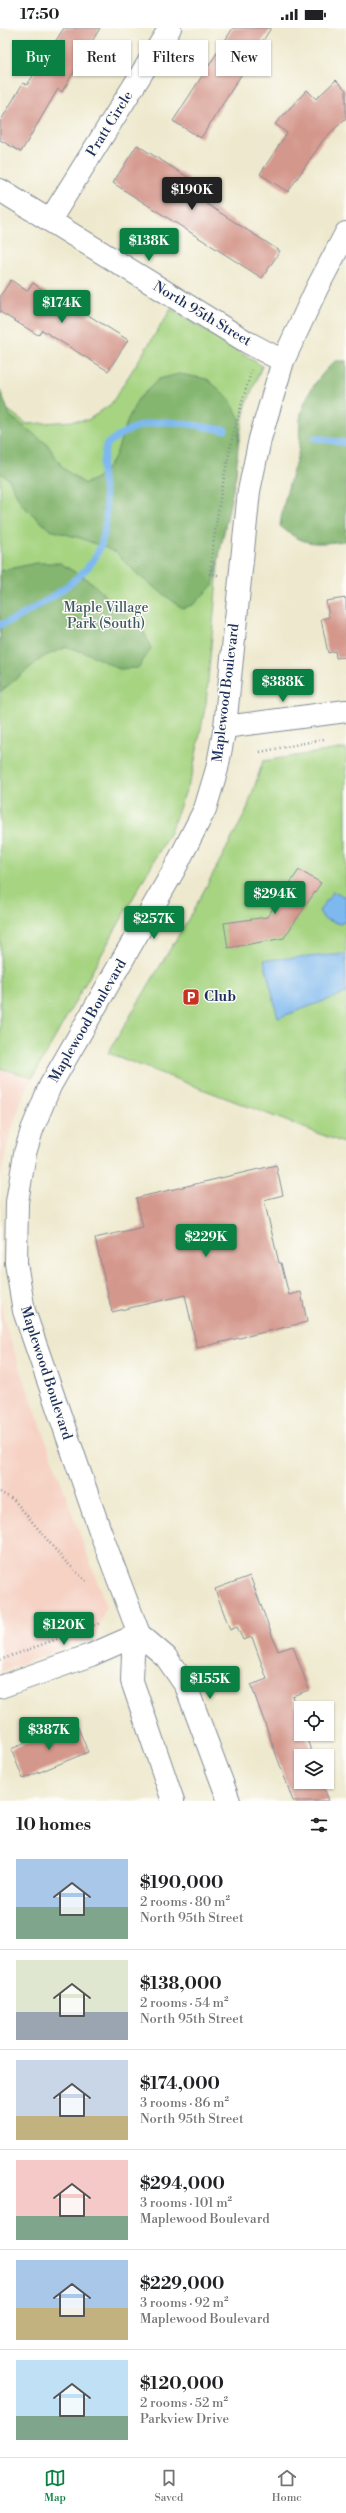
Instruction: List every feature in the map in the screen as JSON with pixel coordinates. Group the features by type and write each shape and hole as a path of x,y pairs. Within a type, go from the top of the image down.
{"street":[{"name":"Pratt Circle","path":"50,220 170,28"},
{"name":"North 95th Street","path":"0,190 247,342 283,361"},
{"name":"Maplewood Boulevard","path":"228,1801 186,1686 166,1657 139,1634 100,1531 24,1311 16,1263 17,1202 25,1153 40,1107 64,1060 196,828 211,790 225,727 249,490 260,439 283,361 317,288 346,233"},
{"path":"225,727 346,711"},
{"path":"0,1687 91,1655 139,1634"},
{"path":"139,1634 133,1654 132,1681 173,1801"}],"path":[{"path":"210,574 220,498 240,407 252,368"},
{"path":"260,752 330,738"},
{"path":"0,1492 14,1500 64,1560 88,1583"},
{"path":"0,1660 100,1623"}],"shaded area":[{"path":"0,1069 33,1077 22,1099 10,1134 0,1180"},
{"path":"0,1299 4,1321 20,1368 106,1606 96,1636 0,1672"}],"green space":[{"name":"Maple Village Park (South)","path":"171,309 262,366 245,408 220,545 206,703 192,775 170,832 33,1077 0,1068 0,404 27,424 88,420 111,404"},
{"path":"335,361 346,361 346,541 318,543 296,538 280,526 285,499 298,454 300,419 303,406 314,385"},
{"path":"179,374 207,379 229,398 240,419 236,475 213,585 193,605 182,608 138,575 116,552 80,538 50,530 21,504 9,479 0,473 0,389 10,416 47,444 63,468 85,484 103,474 115,457 128,419 138,399 159,379"},
{"path":"36,563 60,563 91,582 144,632 151,649 138,668 119,669 89,654 67,647 43,657 0,692 0,571"},
{"path":"346,748 346,1144 108,1053 193,911 246,812 263,761"}],"water":[{"path":"333,892 346,897 346,921 340,924 324,919 319,911"},
{"path":"346,954 346,993 278,1018 264,960"}],"building":[{"path":"64,28 100,28 93,40 73,40 73,73 62,92 58,89 21,152 0,140 0,122 23,83 27,85 33,76 65,76 65,40 56,40"},
{"path":"233,28 271,28 263,40 225,40"},
{"path":"216,54 216,76 240,76 201,138 173,121 202,76 208,76 208,67"},
{"path":"336,80 346,90 346,118 323,140 288,192 260,174 287,133 275,124 307,90 316,99"},
{"path":"137,145 189,178 183,189 280,251 262,278 113,183"},
{"path":"11,280 27,291 33,283 78,315 80,310 128,340 108,371 42,330 38,335 0,312 0,296"},
{"path":"346,598 346,657 336,658 335,651 328,653 321,619 329,617 326,601"},
{"path":"299,870 321,883 284,938 228,948 224,923 267,917"},
{"path":"276,1165 283,1195 264,1200 279,1263 281,1263 289,1295 301,1292 307,1322 197,1348 185,1295 112,1312 95,1238 143,1227 136,1198"},
{"path":"250,1576 278,1651 293,1646 309,1690 292,1696 294,1702 294,1741 308,1741 310,1749 294,1749 294,1789 325,1789 329,1801 293,1801 251,1685 267,1679 252,1637 243,1640 237,1627 230,1630 215,1589"},
{"path":"77,1725 88,1752 23,1779 11,1749 52,1732 54,1734"}],"waterway":[{"path":"0,625 38,606 66,586 79,576 96,556 104,535 106,501 102,467 106,445 121,434 135,427 149,423 177,423 225,430"},
{"path":"315,438 346,443"}],"place":[{"name":"Club","path":"191,997"}]}
